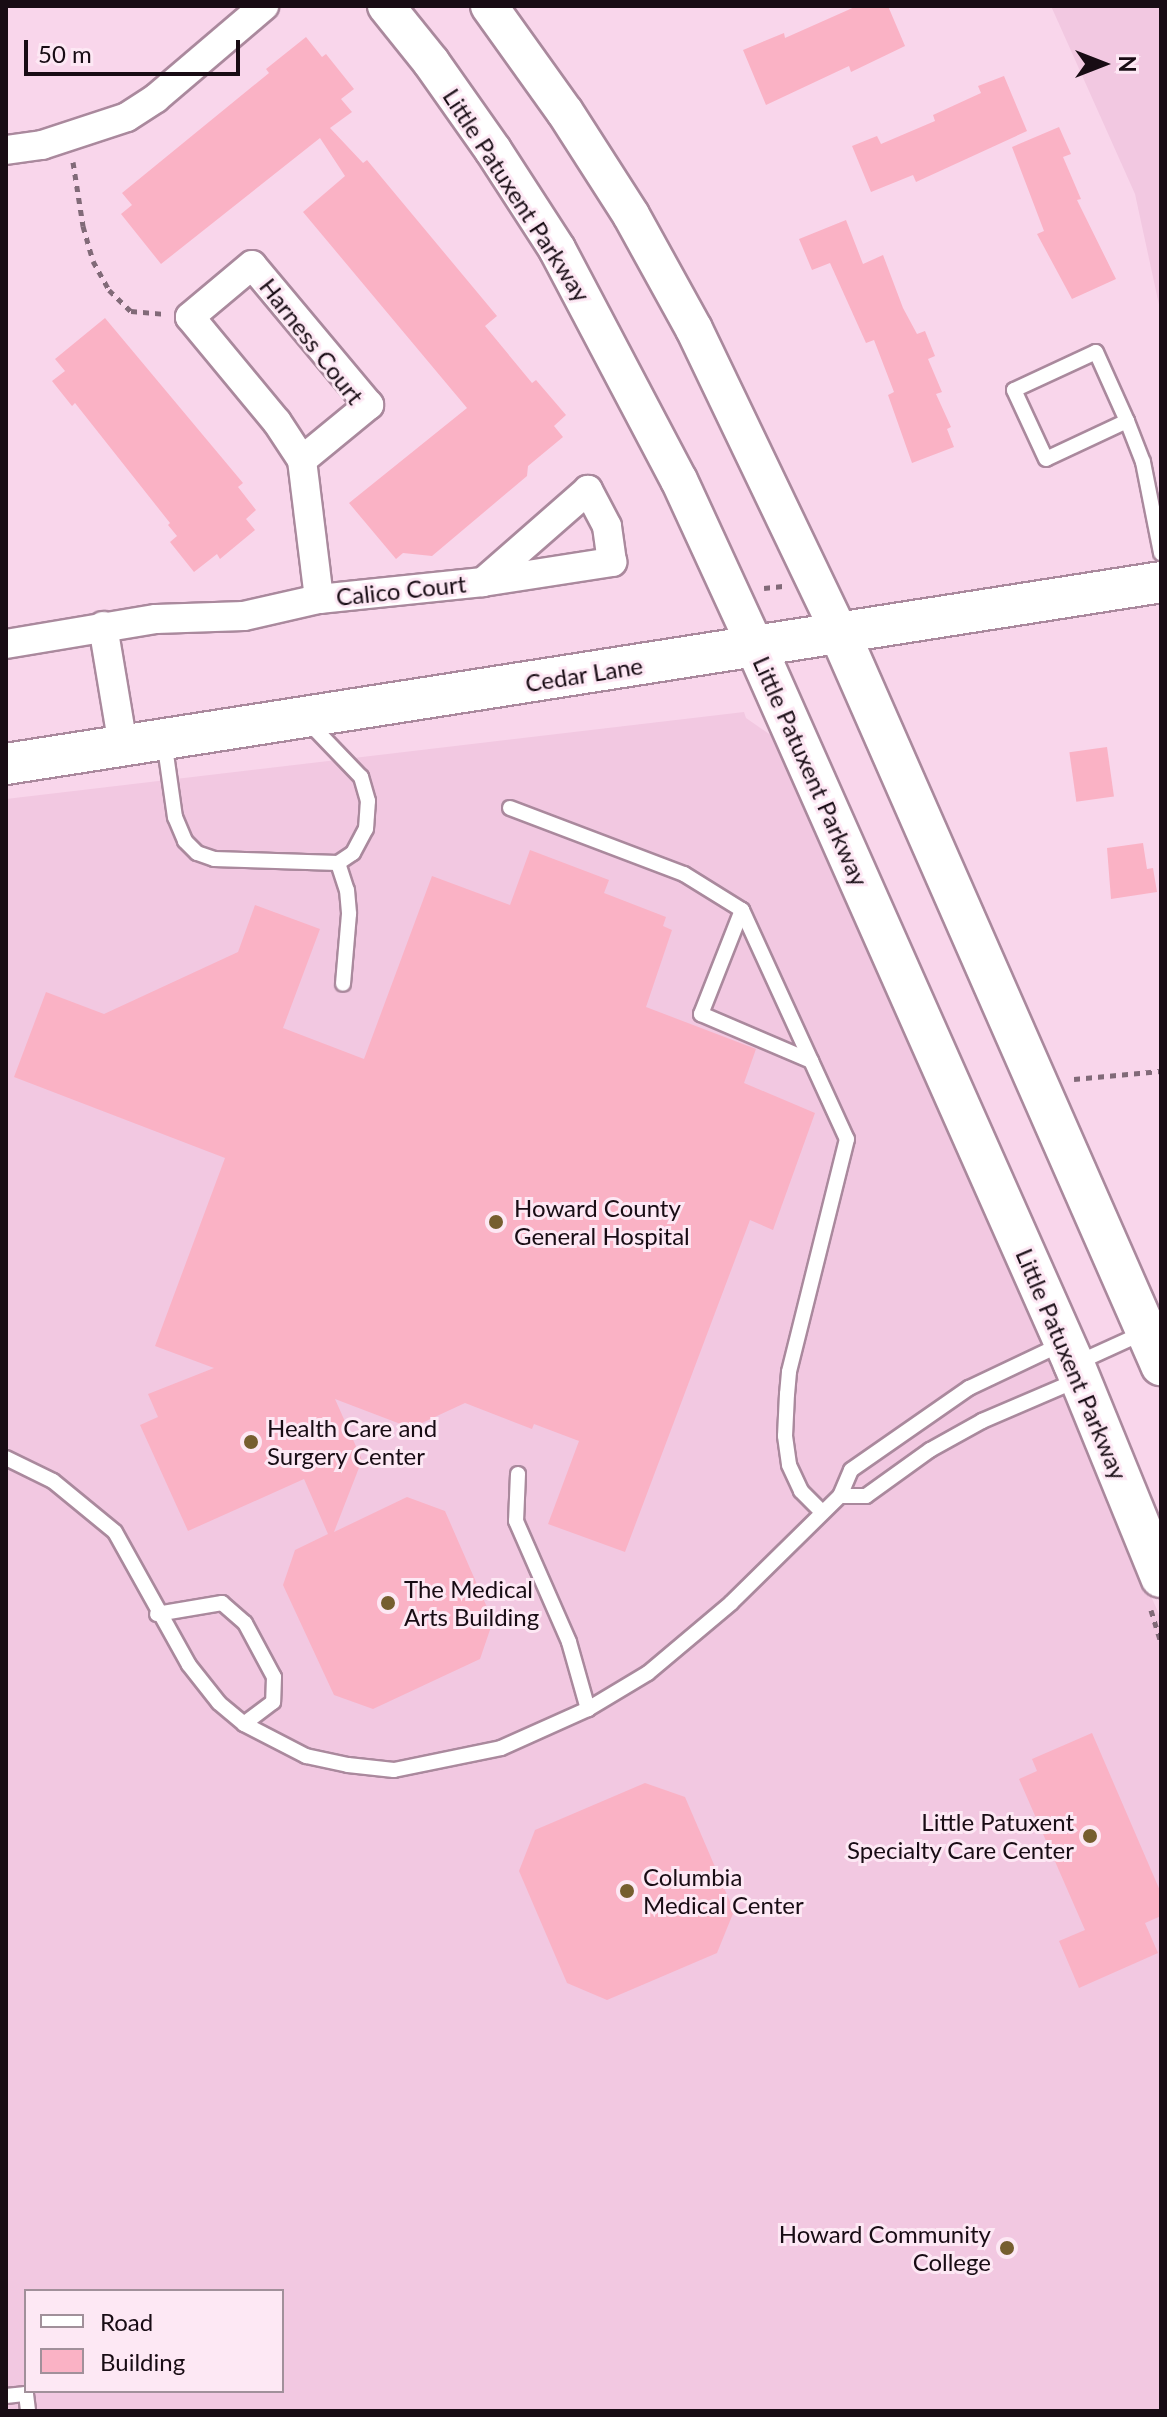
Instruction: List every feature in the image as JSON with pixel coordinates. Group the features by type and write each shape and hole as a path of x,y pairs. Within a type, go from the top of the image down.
{"main road":[{"name":"Cedar Lane","path":"6,764 1161,582"},
{"path":"839,632 1153,1348"},
{"name":"Little Patuxent Parkway","path":"755,645 1074,1364 1161,1577"}],"street":[{"name":"Little Patuxent Parkway","path":"386,6 466,112 557,249 679,480 755,645"},
{"path":"489,6 565,112 631,215 694,329 839,632"},
{"path":"6,150 70,137 127,117 156,98 261,7"},
{"name":"Harness Court","path":"190,317 252,265 369,405 302,460"},
{"path":"190,317 277,422 302,460 319,599"},
{"name":"Calico Court","path":"6,644 103,626 183,616 244,616 319,599 483,582"},
{"path":"103,626 123,746"}],"lane":[{"path":"1127,421 1046,459 1014,390 1096,352 1127,421 1152,493 1161,553"},
{"path":"164,740 175,817 185,841 197,853 214,859 338,863 353,853 366,829 368,801 361,777 343,755 303,718"},
{"path":"510,808 684,874 742,910 847,1139 789,1372 785,1436 789,1465 801,1491 822,1512"},
{"path":"338,863 347,890 349,914 343,984"},
{"path":"742,910 701,1014 811,1061"},
{"path":"6,1458 53,1481 115,1532 157,1614 189,1665 219,1703 244,1724 306,1756 394,1770 501,1748 588,1709 648,1673 688,1643 840,1496 851,1470 969,1388 1051,1349 1074,1364 1153,1348"},
{"path":"840,1496 866,1496 930,1450 982,1421 1066,1385 1074,1364"},
{"path":"518,1474 516,1521 569,1642 588,1709"},
{"path":"157,1614 222,1603 245,1623 274,1677 273,1702 244,1724"},
{"path":"6,2396 26,2394 28,2411"}],"path":[{"path":"70,137 83,226 93,261 109,290 131,311 190,317"},
{"path":"1074,1079 1161,1071"}],"shaded area":[{"path":"1051,6 1161,6 1161,314 1135,194"},
{"name":"Howard County General Hospital","path":"744,712 746,718 775,738 1161,1619 1161,2411 6,2411 6,799"}],"building":[{"path":"857,6 888,6 905,46 851,72 849,66 766,105 743,50 784,33 785,38"},
{"path":"306,37 322,57 326,54 354,89 341,99 352,112 330,128 363,163 367,160 497,316 485,326 532,383 536,380 566,415 554,426 563,437 528,466 527,476 432,556 403,553 396,559 349,503 467,408 303,212 345,176 320,138 161,264 121,214 132,205 122,193 269,73 266,69"},
{"path":"1004,76 1027,131 916,182 913,175 871,192 852,146 877,136 881,144 935,121 933,115 981,93 978,86"},
{"path":"1059,127 1071,154 1063,157 1081,199 1077,200 1116,279 1072,299 1037,234 1044,231 1012,147"},
{"path":"846,220 863,264 883,255 903,308 917,334 925,331 935,356 928,359 942,392 936,394 951,427 947,429 954,447 912,463 888,395 894,392 874,340 866,343 830,263 812,270 799,239"},
{"path":"105,318 243,483 238,487 256,510 246,519 255,530 220,559 217,554 194,572 170,542 177,536 168,525 170,523 75,403 72,406 52,381 65,371 55,359"},
{"path":"1107,747 1114,797 1076,802 1069,752"},
{"path":"1143,843 1147,869 1153,868 1157,892 1111,899 1107,848"},
{"path":"530,850 609,880 604,893 666,917 663,926 672,930 646,1007 756,1049 744,1083 815,1113 773,1230 750,1220 625,1552 548,1524 579,1441 534,1424 532,1429 465,1403 411,1428 335,1399 362,1460 334,1532 407,1497 445,1511 493,1621 480,1659 373,1709 334,1695 283,1585 295,1550 328,1534 304,1479 188,1531 140,1425 158,1417 148,1394 214,1368 155,1346 225,1158 14,1077 46,992 104,1014 238,952 255,905 320,929 283,1028 364,1059 432,876 510,905"},
{"name":"Little Patuxent Specialty Care Center","path":"1092,1733 1161,1893 1161,1916 1145,1923 1158,1953 1079,1988 1059,1941 1085,1930 1019,1779 1037,1771 1032,1759"},
{"name":"Columbia Medical Center","path":"645,1783 685,1797 734,1911 717,1953 607,2000 567,1983 519,1871 535,1830"}],"place":[{"name":"Howard County General Hospital","path":"496,1222"},
{"name":"Health Care and Surgery Center","path":"251,1442"},
{"name":"The Medical Arts Building","path":"388,1603"},
{"name":"Little Patuxent Specialty Care Center","path":"1090,1836"},
{"name":"Columbia Medical Center","path":"627,1891"},
{"name":"Howard Community College","path":"1007,2248"}]}
